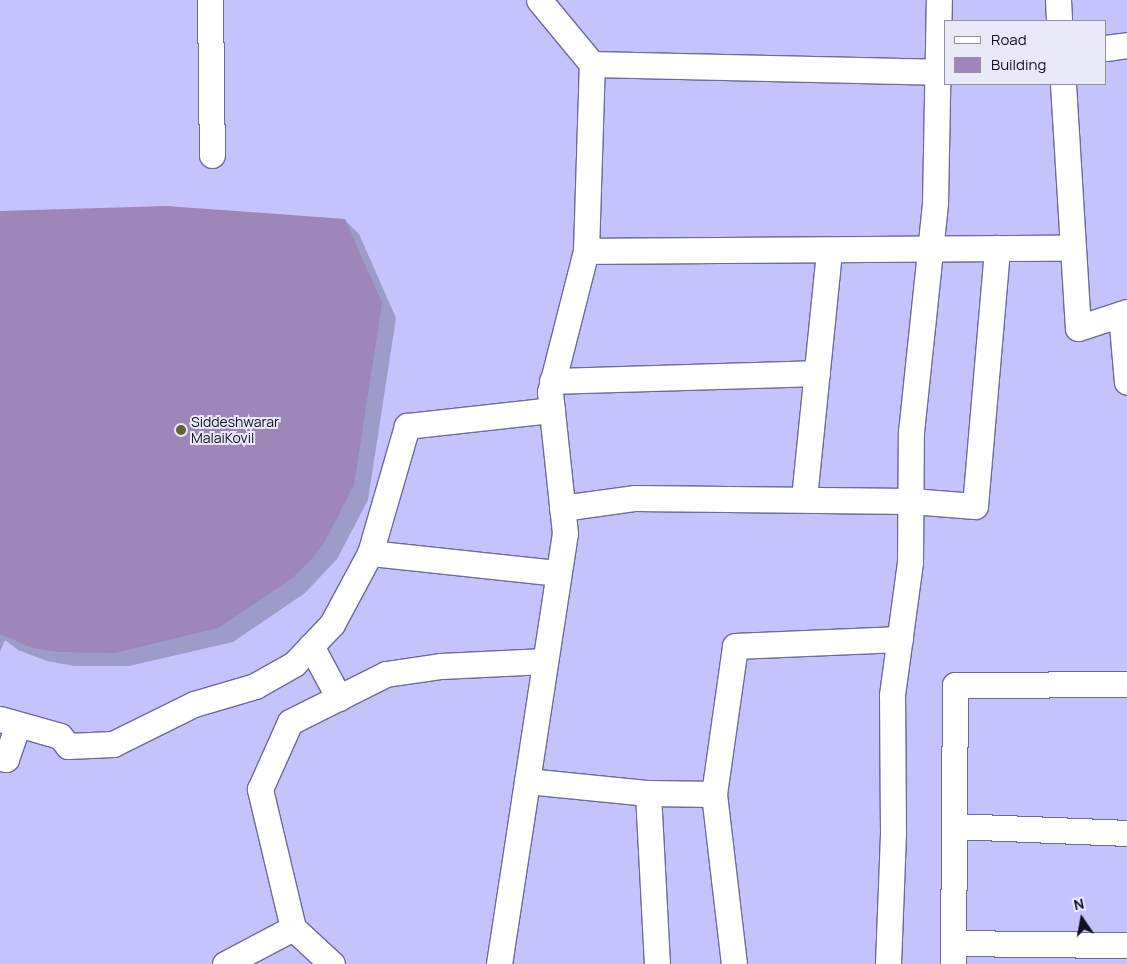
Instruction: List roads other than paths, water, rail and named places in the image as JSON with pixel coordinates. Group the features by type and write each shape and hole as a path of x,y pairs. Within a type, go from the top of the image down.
{"street":[{"path":"210,0 212,156"},
{"path":"499,964 564,533 552,410 552,381 586,252 592,64 539,0"},
{"path":"888,964 892,833 892,695 910,562 912,432 935,203 942,72 940,0"},
{"path":"1058,0 1059,20"},
{"path":"1107,48 1127,45"},
{"path":"592,64 942,72"},
{"path":"1063,85 1078,328 1124,313 1127,382"},
{"path":"562,508 635,498 804,498 911,501 975,506 997,248"},
{"path":"586,252 1073,248"},
{"path":"804,498 829,250"},
{"path":"552,381 817,372"},
{"path":"0,758 6,759 9,722 60,736 68,746 113,744 194,704 254,686 294,664 332,624 370,553 407,426 552,410"},
{"path":"370,553 558,573"},
{"path":"734,964 714,794 735,646 900,639"},
{"path":"311,646 339,698"},
{"path":"332,964 293,928 260,789 290,722 386,674 441,666 545,661"},
{"path":"1127,684 955,685 953,954 1127,945"},
{"path":"526,781 648,793 714,794"},
{"path":"648,793 657,964"},
{"path":"954,826 1127,833"},
{"path":"225,964 293,928"}],"place":[{"name":"Siddeshwarar MalaiKovil","path":"181,430"}]}
